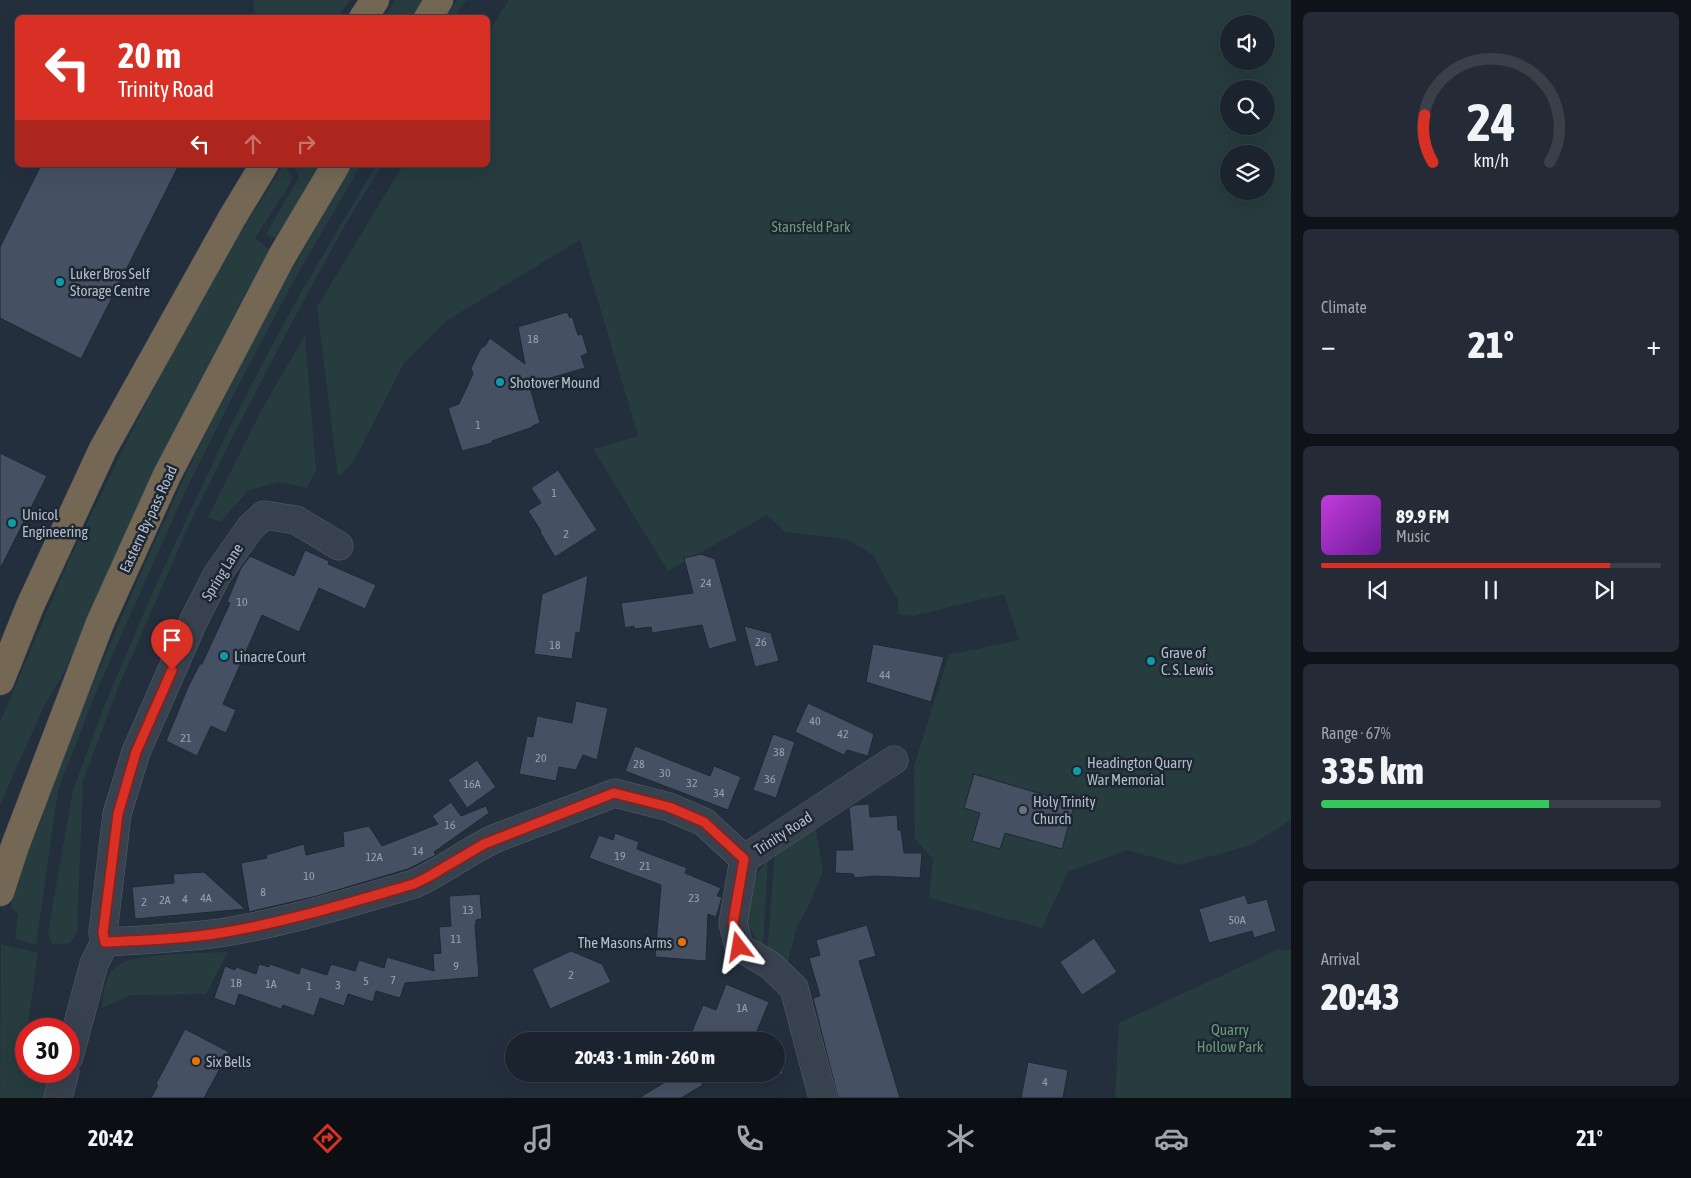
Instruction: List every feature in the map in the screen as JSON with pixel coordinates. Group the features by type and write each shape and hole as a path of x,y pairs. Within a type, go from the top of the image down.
{"highway":[{"path":"365,15 376,0"},
{"path":"430,15 439,0"},
{"path":"0,681 30,606 103,449 232,218 263,167"},
{"name":"Eastern By-pass Road","path":"0,892 7,852 100,623 167,475 282,256 335,167"}],"street":[{"name":"Spring Lane","path":"105,942 103,933 118,814 134,761 193,622 217,575 250,528 264,515 296,520 339,546"},
{"name":"Trinity Road","path":"105,942 161,939 225,932 302,916 414,884 484,844 614,793 669,807 704,822 744,859 894,760"},
{"path":"744,859 733,923 739,947 770,965 794,988 823,1098"},
{"path":"79,1018 94,964 105,942"},
{"path":"58,1098 62,1083"}],"green space":[{"path":"253,0 350,0 339,15 255,15"},
{"path":"395,0 424,0 414,15 385,15"},
{"path":"457,0 466,0 456,15 446,15"},
{"name":"Stansfeld Park","path":"509,0 1291,0 1291,820 1251,845 1180,865 1127,850 1068,872 1042,928 929,898 933,859 915,839 914,766 949,655 1019,640 1004,594 913,616 898,614 898,599 873,555 847,539 785,532 767,515 668,571 593,449 638,436 580,240 446,321 404,363 354,461 338,477 317,307 402,167 490,167 490,29"},
{"path":"282,167 286,167 293,179 255,238 270,250 241,301 187,406 64,673 45,704 0,805 0,722 69,560 140,415 183,333 238,237"},
{"path":"294,167 319,167 277,239 266,234 299,177"},
{"path":"352,167 360,167 294,280 185,492 97,690 58,790 36,945 15,939 18,915 11,907 20,868 40,823 43,802 137,583 196,453 271,308"},
{"path":"375,167 381,167 349,218 233,436 187,529 116,693 83,781 77,933 70,943 52,945 48,932 73,790 105,704 153,591 226,435 303,289"},
{"path":"305,335 316,471 307,488 280,482 249,490 220,522 208,517 261,411"},
{"path":"815,826 823,871 811,901 796,929 786,969 767,953 775,853"},
{"path":"768,860 763,948 750,928 747,910 753,882"},
{"path":"1,944 38,953 29,1018 15,1018 15,1083 51,1083 47,1098 0,1098"},
{"name":"Quarry Hollow Park","path":"1279,949 1291,951 1291,1098 1115,1098 1119,1023"},
{"path":"228,952 206,994 131,995 102,1008 105,985 109,975 117,966 125,962 138,958 170,954"}],"building":[{"name":"Luker Bros Self Storage Centre","path":"40,167 178,167 81,359 0,318 0,247"},
{"name":"Shotover Mound","path":"567,312 570,318 572,316 578,335 582,334 588,353 581,356 585,368 529,384 540,423 492,441 492,443 462,451 448,408 459,404 473,374 471,368 481,348 485,346 490,338 525,364 518,327"},
{"name":"Unicol Engineering","path":"0,453 47,476 0,569"},
{"path":"558,470 597,530 555,557 528,511 541,503 531,488"},
{"name":"Linacre Court","path":"305,550 329,561 328,564 376,585 365,609 319,588 299,632 262,615 223,704 236,710 226,733 211,726 197,756 166,741 188,687 200,664 202,664 230,603 227,602 241,568 250,556 294,576"},
{"path":"701,554 715,559 737,641 709,649 702,625 652,633 651,627 634,629 634,626 625,628 621,603 693,593 684,558"},
{"path":"588,575 580,633 576,632 572,659 534,654 542,594"},
{"path":"744,626 771,633 779,661 755,667"},
{"path":"873,644 944,657 931,702 866,682"},
{"path":"576,701 608,708 597,760 583,755 576,770 559,767 556,781 519,774 527,736 533,737 537,716 572,723"},
{"path":"808,703 874,734 868,756 847,750 844,755 795,732"},
{"path":"773,734 795,742 776,798 753,790"},
{"path":"635,746 710,776 714,766 741,777 728,810 625,771"},
{"path":"477,760 496,787 467,808 448,780"},
{"name":"Holy Trinity Church","path":"974,774 1075,802 1062,849 1005,833 1000,849 972,841 980,813 964,808"},
{"path":"451,802 461,816 486,806 489,813 434,852 436,855 408,869 317,896 249,912 241,863 267,858 266,855 304,844 306,855 344,846 343,832 369,826 382,846 438,824 432,816"},
{"path":"869,804 870,817 897,815 898,830 901,830 904,853 922,853 920,878 874,876 855,878 853,874 835,873 836,850 853,850 849,808 854,805"},
{"path":"615,833 639,842 637,849 687,868 685,873 721,888 717,896 722,897 716,917 708,914 706,961 655,957 661,885 589,858 599,835 613,840"},
{"path":"204,872 245,909 135,919 132,887 174,883 173,874"},
{"path":"480,894 482,919 476,920 475,925 479,977 405,983 400,998 376,991 373,1002 348,994 344,1006 320,998 314,1016 283,1005 281,1009 239,994 235,1006 214,998 225,966 235,970 236,967 256,974 259,964 269,967 270,964 299,974 301,967 327,975 331,964 355,971 359,960 384,968 387,957 434,971 433,954 441,953 439,927 451,926 449,896"},
{"path":"1245,895 1248,904 1267,899 1276,931 1254,938 1252,931 1209,943 1199,909"},
{"path":"867,925 876,956 859,961 900,1098 838,1098 813,998 820,996 809,958 820,955 816,940"},
{"path":"1094,938 1117,972 1082,995 1060,962"},
{"path":"571,951 602,964 611,982 550,1009 532,969"},
{"path":"726,984 769,1002 757,1032 692,1032 703,1005 716,1010"},
{"name":"Six Bells","path":"185,1029 229,1052 204,1098 151,1098 158,1085 156,1084"},
{"path":"1028,1062 1068,1070 1063,1098 1021,1098"},
{"path":"665,1082 701,1082 703,1085 681,1098 639,1098"}],"place":[{"name":"Luker Bros Self Storage Centre","path":"60,282"},
{"name":"Shotover Mound","path":"500,382"},
{"name":"Unicol Engineering","path":"12,523"},
{"name":"Linacre Court","path":"224,656"},
{"name":"Grave of C. S. Lewis","path":"1151,661"},
{"name":"Headington Quarry War Memorial","path":"1077,771"},
{"name":"Holy Trinity Church","path":"1023,810"},
{"name":"The Masons Arms","path":"682,942"},
{"name":"Six Bells","path":"196,1061"}],"route":[{"path":"172,670 136,752 118,814 103,933 105,942 161,939 225,932 302,916 414,884 484,844 614,793 669,807 704,822 744,859 733,923 739,947"}]}
